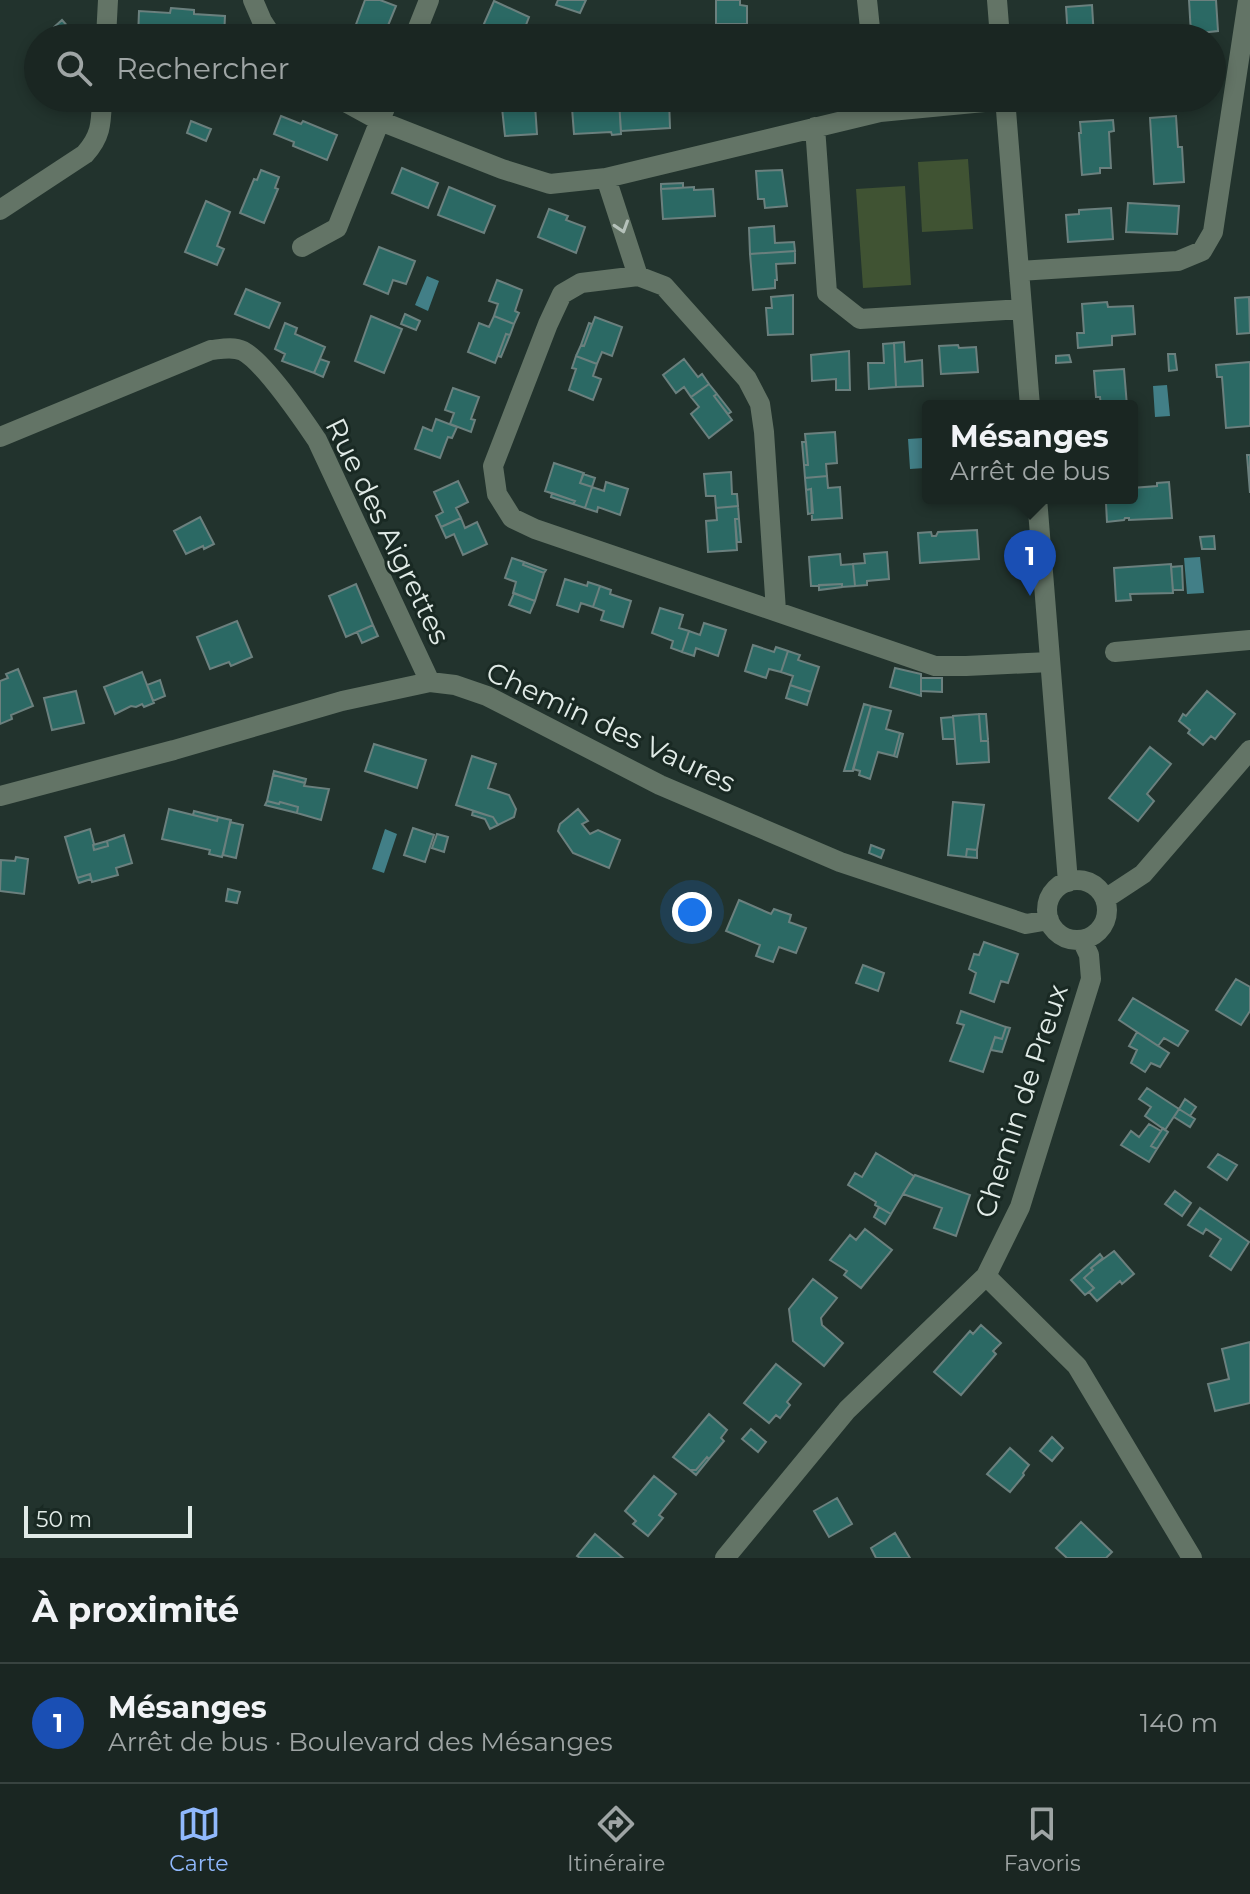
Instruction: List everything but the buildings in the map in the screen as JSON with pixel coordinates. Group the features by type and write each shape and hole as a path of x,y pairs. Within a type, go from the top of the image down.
{"street":[{"path":"107,24 108,0"},
{"path":"253,0 264,24"},
{"path":"420,24 429,0"},
{"path":"867,0 870,24"},
{"path":"997,0 999,24"},
{"path":"1019,271 1178,261 1202,251 1213,232 1248,0"},
{"path":"0,210 85,154 101,130 102,112"},
{"path":"364,112 502,169 550,184 606,178 815,127 859,112"},
{"path":"302,247 337,228 384,112"},
{"path":"1006,112 1030,400"},
{"path":"815,127 827,293 860,319 1022,309"},
{"path":"606,178 638,276"},
{"path":"776,611 764,432 760,404 747,379 664,286 638,276 581,283 562,294 493,466 497,494 512,518 535,529 935,666 1050,662"},
{"name":"Rue des Aigrettes","path":"0,437 211,350 241,350 287,398 317,440 430,682"},
{"path":"1037,504 1068,882"},
{"path":"1115,652 1250,640"},
{"name":"Chemin des Vaures","path":"0,796 342,701 430,682 455,685 487,696 660,785 840,862 1026,924 1049,920"},
{"path":"1105,899 1143,874 1250,750"},
{"path":"1086,881 1094,885 1105,899 1107,917 1103,925 1098,932 1082,940 1058,934 1049,920 1047,910 1053,893 1068,882 1086,881"},
{"name":"Chemin de Preux","path":"725,1558 847,1410 986,1276 1020,1207 1091,979 1089,955 1082,940"},
{"path":"986,1276 1077,1366 1192,1558"}],"green space":[{"path":"968,159 973,229 922,232 918,162"},
{"path":"905,186 911,285 863,288 856,189"}],"water":[{"path":"427,276 439,281 428,311 415,305"},
{"path":"1167,385 1170,416 1155,417 1153,386"},
{"path":"922,438 922,468 910,469 908,439"},
{"path":"1200,557 1204,593 1187,594 1184,558"},
{"path":"385,829 397,834 384,873 372,869"}],"place":[{"name":"Mésanges","path":"1030,596"}]}
